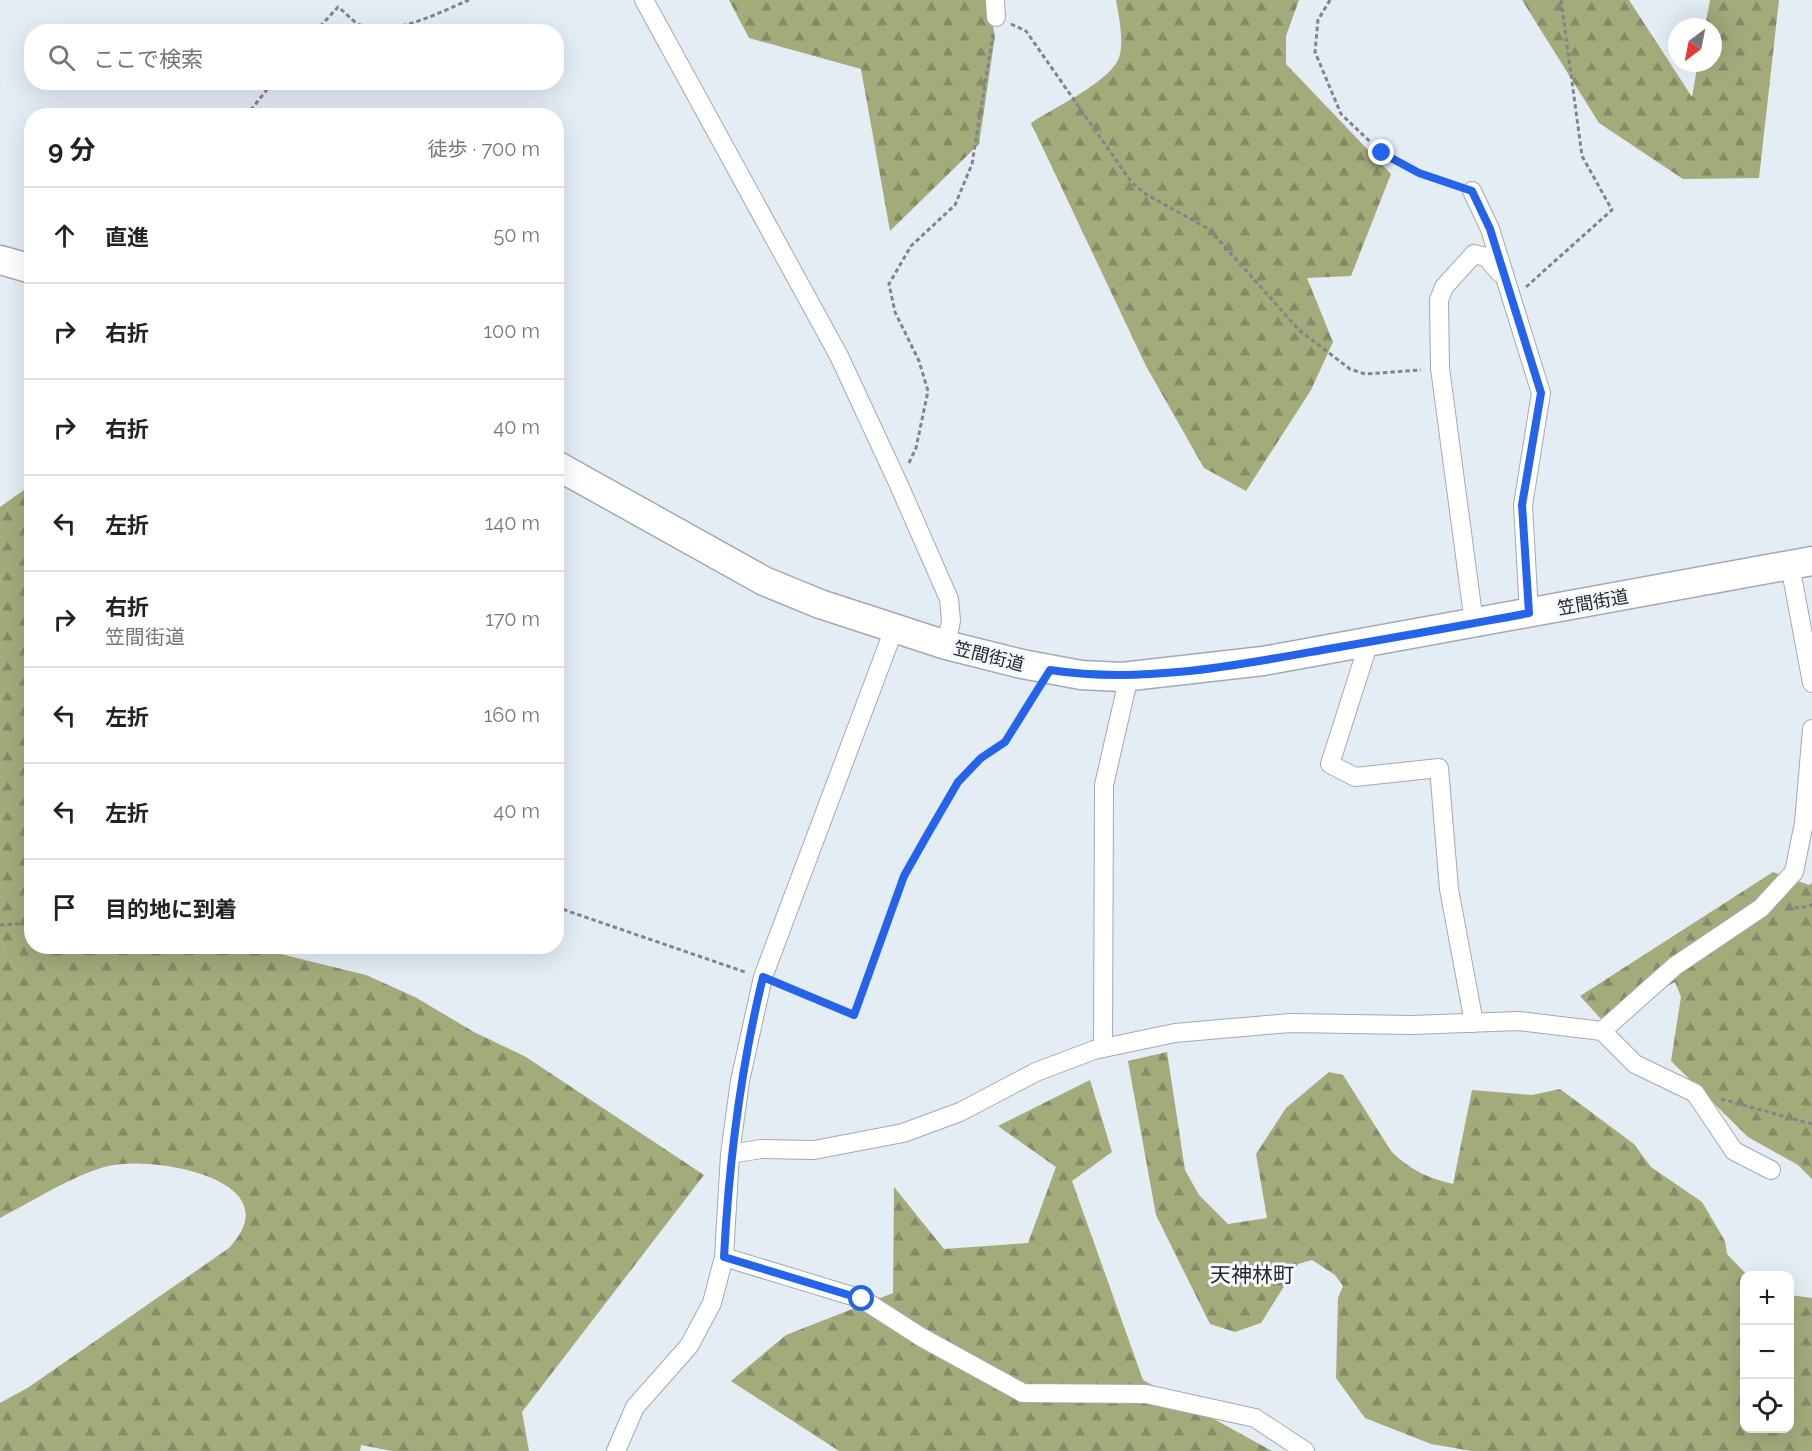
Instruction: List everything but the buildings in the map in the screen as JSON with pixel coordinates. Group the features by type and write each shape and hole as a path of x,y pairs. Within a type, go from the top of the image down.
{"main road":[{"path":"0,260 24,267"},
{"name":"笠間街道","path":"564,469 764,581 820,604 946,645 1050,670 1081,675 1129,676 1263,661 1801,563"}],"street":[{"path":"644,0 839,356 949,599 951,621 946,645"},
{"path":"1472,191 1490,229 1541,393 1522,505 1529,613"},
{"path":"1474,623 1440,368 1439,300 1444,288 1474,254 1486,256 1496,271 1504,274"},
{"path":"1801,563 1812,682"},
{"path":"616,1451 634,1407 701,1329 712,1303 724,1257 730,1154 742,1071 763,977 894,629"},
{"path":"1369,642 1330,764 1355,777 1439,768 1449,889 1474,1023"},
{"path":"1103,1048 1104,785 1129,676"},
{"path":"1602,1031 1675,966 1761,908 1794,872 1804,823 1812,729"},
{"path":"730,1154 761,1149 814,1150 903,1132 960,1112 1036,1072 1103,1048 1175,1033 1290,1023 1412,1025 1519,1021 1602,1031 1635,1064 1695,1093 1734,1151 1771,1170"},
{"path":"724,1257 862,1299 921,1337 1023,1393 1146,1394 1255,1418 1305,1451"}],"path":[{"path":"406,24 469,0"},
{"path":"1330,0 1318,20 1315,52 1341,114 1382,153 1419,173 1472,191"},
{"path":"1512,299 1612,210 1582,156 1562,0"},
{"path":"322,24 338,7 358,24"},
{"path":"898,483 916,448 928,391 920,361 895,312 889,284 911,246 955,205 972,164 995,9 1026,31 1132,183 1147,195 1209,229 1299,330 1350,369 1365,374 1440,368"},
{"path":"252,108 267,90"},
{"path":"564,910 722,966 763,977 854,1015 904,876 926,837 958,782 981,758 1005,742 1050,670"},
{"path":"0,925 17,924 24,920"},
{"path":"1695,1093 1736,1101 1812,1124"}],"green space":[{"path":"729,0 987,0 995,36 979,144 890,231 861,69 749,38"},
{"path":"1116,0 1299,0 1286,36 1286,64 1391,174 1351,276 1307,278 1333,342 1311,390 1246,491 1204,468 1146,366 1031,123 1091,87 1112,69 1118,60 1121,47"},
{"path":"1522,0 1629,0 1668,60 1668,72 1676,72 1692,97 1696,72 1722,72 1722,18 1707,18 1710,0 1779,0 1759,178 1683,179 1599,123"},
{"path":"24,490 24,954 280,954 366,975 415,997 474,1032 526,1057 704,1175 522,1412 529,1451 392,1451 361,1445 360,1451 0,1451 0,1403 29,1387 229,1248 244,1224 244,1205 231,1189 209,1177 155,1164 128,1164 108,1166 82,1175 0,1218 0,507"},
{"path":"1773,872 1809,885 1812,883 1812,1179 1798,1165 1748,1137 1671,1061 1681,997 1675,982 1602,1020 1580,996"},
{"path":"1167,1052 1185,1170 1199,1195 1228,1224 1267,1218 1256,1154 1286,1108 1329,1072 1343,1075 1391,1151 1398,1158 1420,1172 1453,1184 1472,1090 1532,1095 1560,1089 1634,1144 1651,1167 1702,1202 1725,1241 1727,1254 1743,1271 1740,1271 1740,1433 1794,1433 1794,1296 1812,1298 1812,1451 1472,1451 1431,1444 1365,1418 1336,1378 1338,1298 1343,1286 1335,1275 1312,1260 1298,1264 1261,1323 1235,1332 1210,1324 1156,1215 1128,1061"},
{"path":"1090,1080 1112,1152 1072,1181 1143,1380 1272,1451 839,1451 731,1381 786,1335 893,1293 894,1187 944,1249 1028,1243 1056,1167 998,1126"}],"district":[{"name":"天神林町","path":"1252,1274"}],"route":[{"path":"862,1299 724,1257 730,1154 736,1124 740,1081 763,977 854,1015 904,876 926,837 958,782 981,758 1005,742 1050,670 1081,675 1122,677 1177,672 1263,661 1529,613 1522,505 1541,393 1535,369 1490,229 1472,191 1419,173 1382,153"}]}
